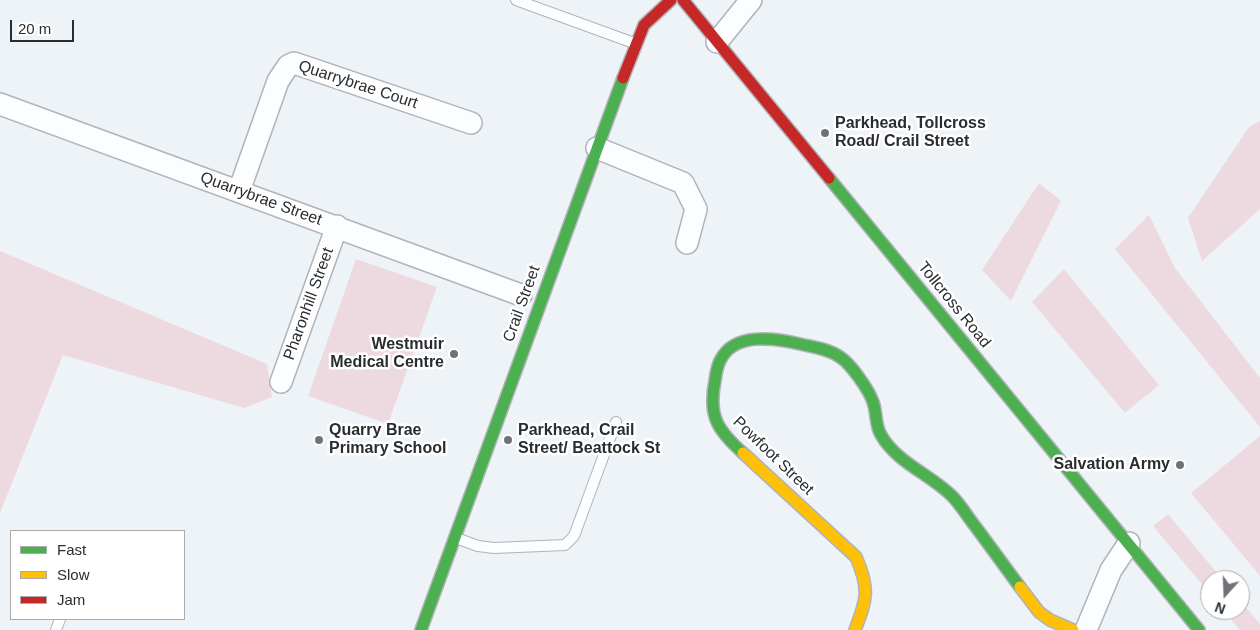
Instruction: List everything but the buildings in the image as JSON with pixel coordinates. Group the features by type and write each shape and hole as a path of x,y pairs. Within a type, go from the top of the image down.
{"street":[{"name":"Crail Street","path":"421,630 635,44 644,24 670,0"},
{"name":"Tollcross Road","path":"683,0 1199,630"},
{"path":"717,42 751,0"},
{"name":"Quarrybrae Court","path":"239,191 278,81 288,66 294,63 303,64 471,123"},
{"name":"Quarrybrae Street","path":"0,104 521,295"},
{"path":"596,148 683,183 696,209 687,243"},
{"name":"Pharonhill Street","path":"280,382 337,226"},
{"name":"Powfoot Street","path":"854,630 865,601 867,587 856,556 736,447 720,429 713,417 711,402 719,364 724,354 732,347 745,341 783,340 827,351 842,358 871,396 874,403 877,426 887,443 903,461 936,482 953,497 1039,612 1050,620 1073,630"},
{"path":"1086,630 1111,570 1129,543"}],"lane":[{"path":"516,0 635,44"},
{"path":"454,537 478,546 494,548 565,544 574,536 616,422"}],"shaded area":[{"path":"1260,121 1260,209 1202,261 1188,218 1249,127"},
{"path":"1039,183 1061,201 1011,301 982,270"},
{"path":"1149,215 1175,268 1260,378 1260,427 1115,249"},
{"path":"0,251 267,364 272,397 244,408 63,355 0,513"},
{"path":"356,259 437,287 388,424 308,396"},
{"path":"1064,269 1159,385 1125,413 1032,302"},
{"path":"1260,436 1260,576 1191,493"},
{"path":"1168,514 1215,570 1200,570 1200,582 1153,526"},
{"path":"1250,612 1260,624 1260,630 1240,630 1232,620 1250,620"}],"traffic: fast":[{"path":"421,630 623,78"},
{"path":"829,178 1199,630"},
{"path":"743,453 721,429 714,413 713,393 717,369 727,350 736,344 746,341 768,339 815,347 836,354 849,365 868,391 874,406 879,431 888,445 905,461 955,499 1020,587"}],"traffic: slow":[{"path":"743,453 856,557 865,586 865,594 855,630"},
{"path":"1020,587 1039,612 1050,620 1073,630"}],"traffic: jam":[{"path":"623,78 644,25 671,0"},
{"path":"683,0 829,178"}],"place":[{"name":"Parkhead, Tollcross Road/ Crail Street","path":"825,133"},
{"name":"Westmuir Medical Centre","path":"454,354"},
{"name":"Quarry Brae Primary School","path":"319,440"},
{"name":"Parkhead, Crail Street/ Beattock St","path":"508,440"},
{"name":"Salvation Army","path":"1180,465"}]}
